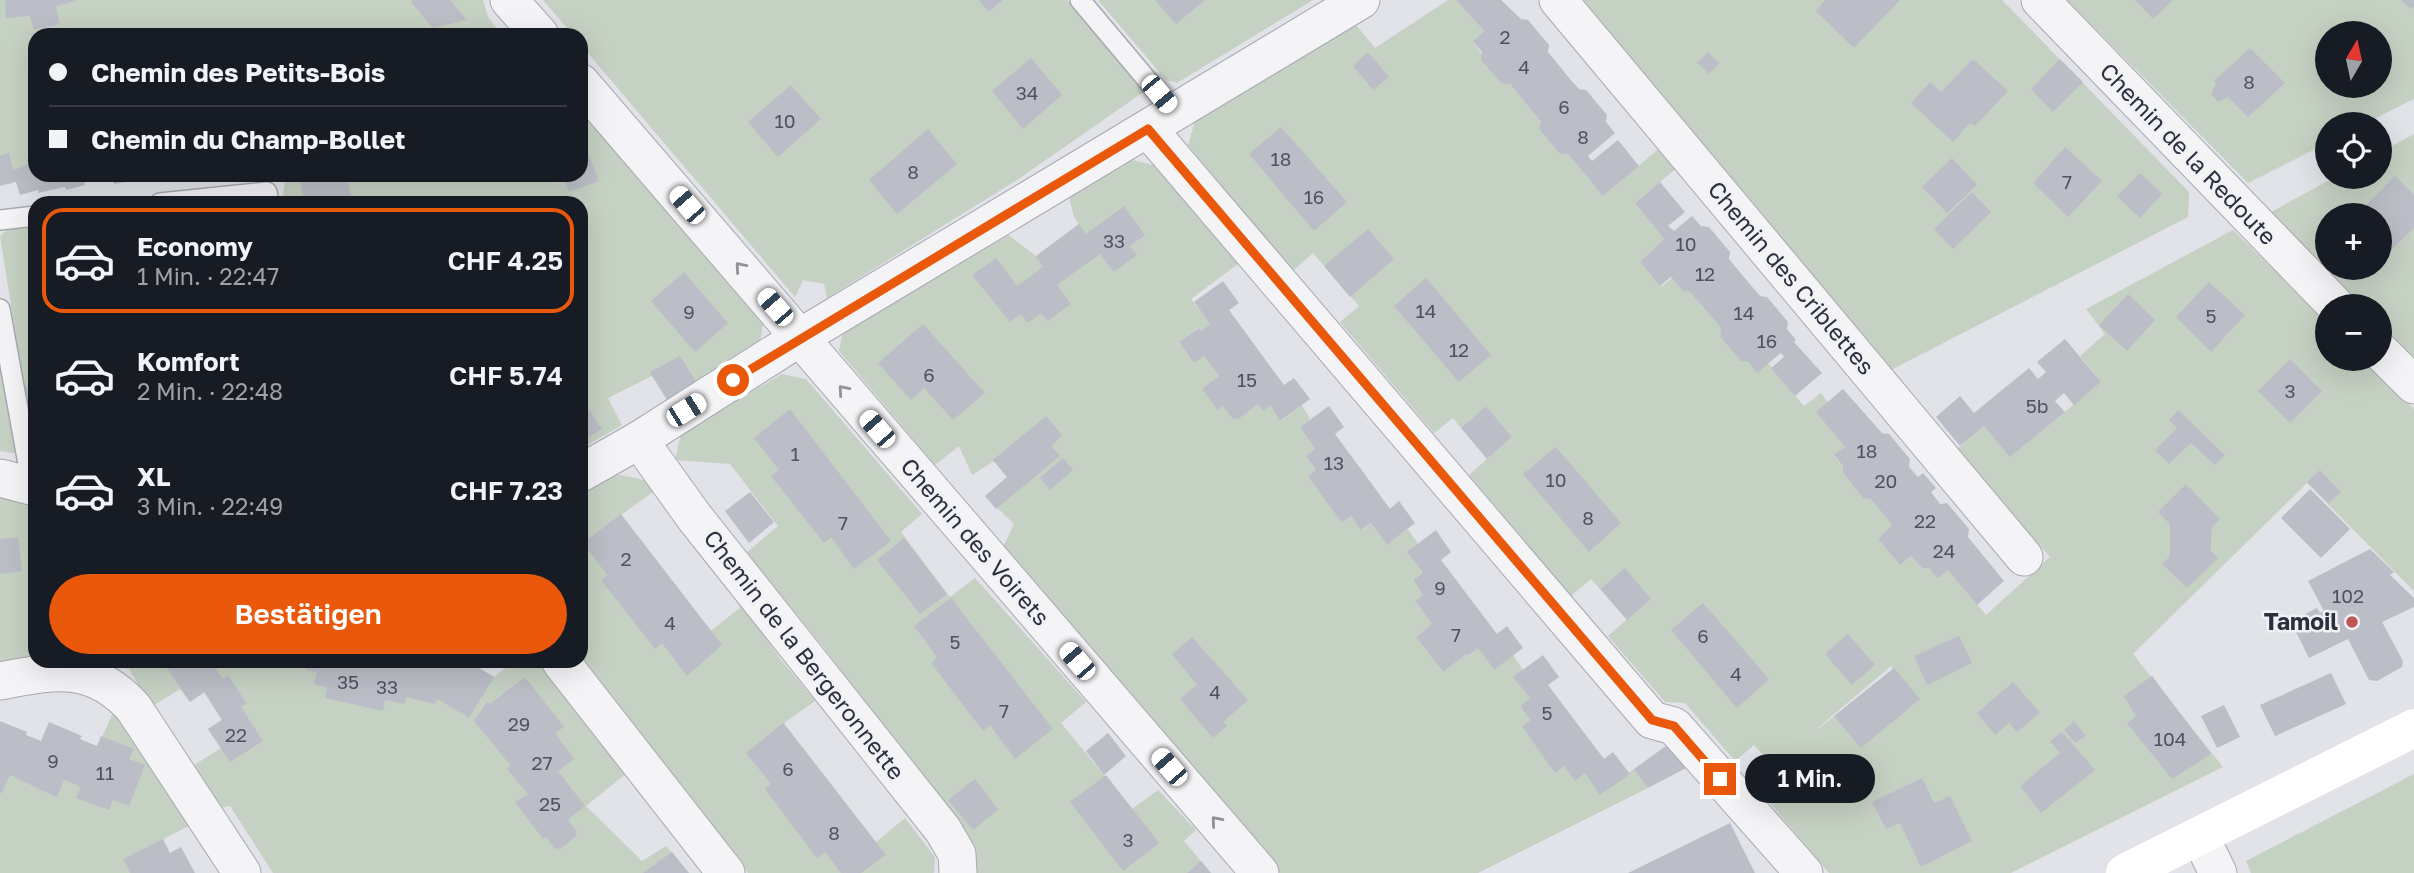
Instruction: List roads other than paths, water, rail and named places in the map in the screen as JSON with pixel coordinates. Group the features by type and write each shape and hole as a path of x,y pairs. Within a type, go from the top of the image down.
{"main road":[{"path":"2125,873 2414,728"}],"street":[{"path":"509,0 534,28"},
{"path":"588,469 639,440 799,338 1361,0"},
{"name":"Chemin des Criblettes","path":"1558,0 2024,557"},
{"name":"Chemin de la Redoute","path":"2040,0 2324,294"},
{"name":"Chemin des Voirets","path":"588,91 1260,873"},
{"path":"1161,121 1652,720 1674,726 1804,873"},
{"path":"2392,363 2414,385"},
{"name":"Chemin de la Bergeronnette","path":"639,440 695,518 943,830 957,854 958,873"},
{"path":"566,668 726,873"},
{"path":"0,681 59,672 83,675 117,690 133,707 242,873"},
{"path":"2200,836 2218,873"}],"lane":[{"path":"1080,0 1161,121"},
{"path":"228,196 267,192 268,196"},
{"path":"0,220 28,217"},
{"path":"0,309 22,484"}],"place":[{"name":"Tamoil","path":"2352,622"}]}
